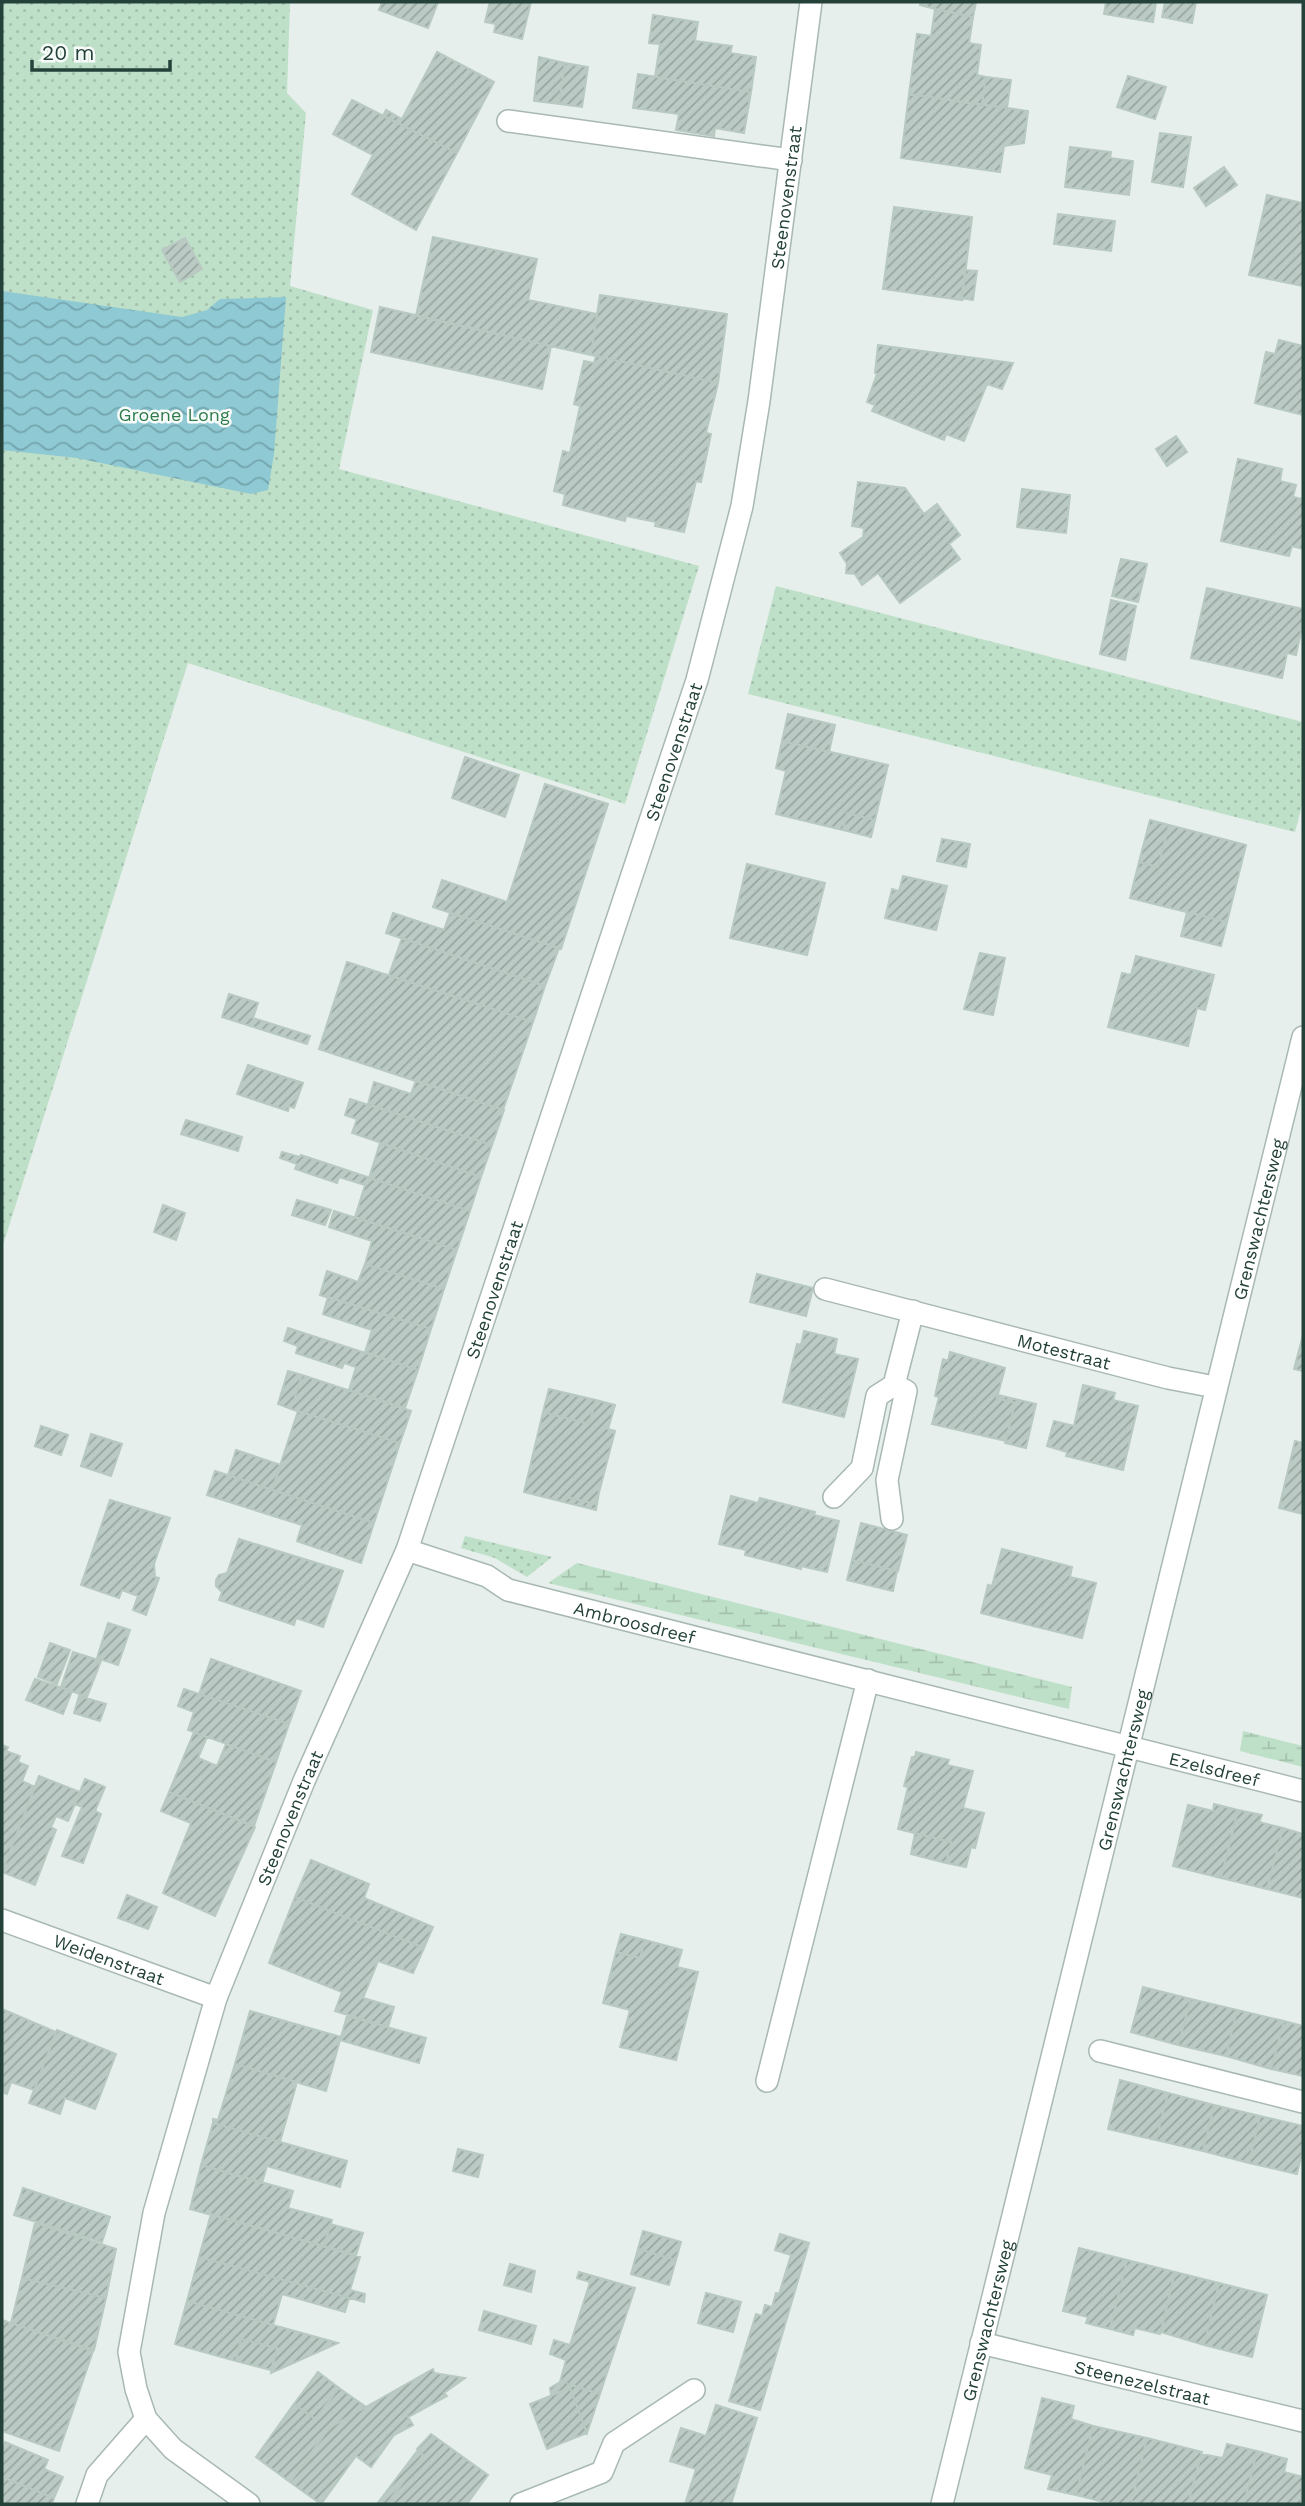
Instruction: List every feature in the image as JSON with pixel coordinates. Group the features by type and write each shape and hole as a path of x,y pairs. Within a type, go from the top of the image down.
{"street":[{"name":"Steenovenstraat","path":"249,2504 173,2449 146,2419 136,2389 129,2352 155,2214 216,1998 304,1781 407,1550 697,680 742,506 759,401 771,292 811,2"},
{"path":"508,121 791,160"},
{"name":"Grenswachtersweg","path":"942,2504 1303,1037"},
{"name":"Motestraat","path":"825,1289 1168,1378 1215,1387"},
{"path":"834,1497 862,1468 877,1396 894,1385 913,1311"},
{"path":"892,1519 887,1480 906,1391 894,1385"},
{"name":"Ambroosdreef","path":"407,1550 487,1576 508,1590 1127,1746"},
{"path":"767,2081 868,1680"},
{"name":"Ezelsdreef","path":"1127,1746 1303,1791"},
{"name":"Weidenstraat","path":"2,1920 216,1998"},
{"path":"1100,2052 1303,2102"},
{"name":"Steenezelstraat","path":"981,2343 1303,2421"},
{"path":"522,2504 602,2472 614,2443 694,2390"},
{"path":"87,2504 97,2475 146,2419"}],"green space":[{"name":"Groene Long","path":"2,2 290,2 287,93 306,113 290,286 373,310 339,469 699,566 625,804 188,663 2,1248"},
{"path":"776,586 1303,722 1303,801 1295,832 748,694"},
{"path":"465,1536 552,1557 527,1577 495,1558 461,1548"},
{"path":"577,1563 1072,1687 1069,1709 548,1583"},
{"path":"1243,1731 1303,1746 1303,1767 1240,1751"}],"water":[{"path":"2,291 182,317 207,310 220,299 286,297 274,454 268,490 251,494 77,458 2,450"}],"building":[{"path":"382,2 438,2 428,28 379,10"},
{"path":"490,2 531,2 522,39 494,32 496,24 485,22"},
{"path":"921,2 976,2 973,17 920,5"},
{"path":"1106,2 1156,2 1153,22 1104,14"},
{"path":"1165,2 1196,2 1192,23 1162,17"},
{"path":"935,9 973,17 969,43 981,45 977,75 986,77 982,105 909,94 917,34 931,36"},
{"path":"653,15 698,22 695,41 732,46 730,53 756,57 751,92 655,77 660,44 649,43"},
{"path":"437,52 494,82 457,153 383,116 386,110 402,119"},
{"path":"539,57 565,63 559,104 534,101"},
{"path":"565,63 588,67 582,107 559,104"},
{"path":"638,74 751,92 744,133 715,128 714,136 676,130 679,114 633,108"},
{"path":"1128,76 1166,87 1155,119 1117,107"},
{"path":"986,77 1011,80 1007,108 982,105"},
{"path":"909,94 1028,111 1024,143 1004,146 1000,172 901,158"},
{"path":"352,100 457,153 416,230 352,194 373,155 333,134"},
{"path":"1160,133 1191,137 1183,187 1152,182"},
{"path":"1070,147 1111,152 1110,158 1133,161 1129,195 1065,187"},
{"path":"1224,167 1237,185 1206,206 1194,188"},
{"path":"1267,195 1303,203 1303,286 1249,275"},
{"path":"894,207 972,217 962,300 883,289"},
{"path":"1058,214 1115,221 1111,251 1054,244"},
{"path":"433,237 537,259 528,300 597,314 591,355 416,316"},
{"path":"185,238 202,269 180,282 162,250"},
{"path":"965,270 977,271 973,300 961,298"},
{"path":"600,295 727,314 718,383 591,355"},
{"path":"380,307 551,346 542,389 371,352"},
{"path":"1279,340 1303,346 1303,415 1255,403 1266,352 1275,354"},
{"path":"878,345 1013,363 1002,389 987,384 964,441 946,434 944,440 872,411 875,405 867,402 877,374"},
{"path":"596,356 718,383 706,433 711,434 701,482 696,481 684,532 655,526 656,522 626,516 625,521 563,505 565,494 554,491 563,451 570,453 580,406 574,404 584,361 594,363"},
{"path":"1176,436 1187,452 1167,466 1156,449"},
{"path":"1238,459 1282,469 1280,481 1296,485 1293,497 1303,499 1303,549 1292,546 1289,556 1221,541"},
{"path":"858,482 905,488 924,514 937,504 960,535 949,544 960,559 900,603 878,573 862,585 855,574 846,573 847,564 840,553 863,537 864,528 852,526"},
{"path":"1022,489 1070,495 1066,533 1017,527"},
{"path":"1121,559 1147,564 1138,602 1112,596"},
{"path":"1207,588 1303,609 1303,623 1296,655 1287,653 1282,678 1191,658"},
{"path":"1111,600 1136,606 1125,660 1100,654"},
{"path":"788,714 835,725 829,752 782,741"},
{"path":"782,741 888,765 875,820 847,813 843,830 776,814 786,771 776,768"},
{"path":"465,757 519,775 505,817 452,798"},
{"path":"545,784 608,804 561,949 433,907 442,880 507,902"},
{"path":"847,813 875,820 871,837 843,830"},
{"path":"1150,820 1169,825 1158,867 1139,862"},
{"path":"1169,825 1246,845 1227,922 1130,898 1139,862 1158,867"},
{"path":"942,839 970,844 966,867 937,861"},
{"path":"747,864 825,883 807,955 730,938"},
{"path":"903,876 947,886 936,930 885,918 892,889 899,891"},
{"path":"1187,912 1227,922 1221,946 1181,936"},
{"path":"393,913 444,930 450,913 559,948 545,986 386,933"},
{"path":"402,938 545,986 533,1022 389,975"},
{"path":"980,953 1005,958 993,1015 964,1009"},
{"path":"1136,956 1214,975 1205,1010 1197,1008 1188,1046 1108,1027 1122,973 1131,975"},
{"path":"347,962 533,1022 503,1110 319,1049"},
{"path":"229,994 258,1003 253,1018 310,1036 307,1044 222,1017"},
{"path":"248,1065 303,1083 294,1108 289,1106 288,1111 237,1094"},
{"path":"416,1080 504,1110 492,1145 368,1104 374,1082 411,1094"},
{"path":"350,1099 492,1145 481,1177 352,1133 357,1119 345,1115"},
{"path":"186,1120 242,1137 238,1151 181,1134"},
{"path":"380,1143 481,1177 470,1211 369,1178"},
{"path":"282,1152 300,1157 301,1155 470,1211 457,1250 355,1217 365,1185 339,1177 337,1183 295,1169 297,1164 280,1158"},
{"path":"297,1200 331,1210 325,1225 292,1215"},
{"path":"163,1205 185,1213 176,1240 154,1232"},
{"path":"334,1211 457,1250 444,1289 365,1264 372,1241 329,1227"},
{"path":"365,1264 444,1289 431,1329 320,1295 327,1271 358,1282"},
{"path":"757,1274 813,1288 806,1316 750,1302"},
{"path":"328,1297 431,1329 418,1370 365,1352 372,1330 323,1314"},
{"path":"288,1328 418,1370 405,1408 349,1390 356,1367 344,1363 342,1368 296,1353 298,1346 284,1341"},
{"path":"804,1331 837,1339 834,1354 858,1359 844,1417 783,1402 797,1344 801,1345"},
{"path":"1303,1335 1303,1371 1294,1369"},
{"path":"950,1352 1005,1368 997,1398 1015,1403 1006,1441 932,1424 939,1397 935,1396 943,1359 948,1361"},
{"path":"288,1371 302,1375 291,1409 278,1404"},
{"path":"302,1375 411,1411 400,1443 291,1409"},
{"path":"1083,1385 1115,1393 1113,1400 1138,1406 1123,1470 1066,1456 1067,1452 1047,1446 1054,1421 1074,1426"},
{"path":"549,1389 596,1400 589,1424 543,1412"},
{"path":"998,1395 1036,1404 1026,1448 1005,1443 1015,1403 997,1398"},
{"path":"596,1400 615,1405 608,1429 615,1431 596,1504 566,1497 564,1502 524,1492 543,1412 589,1424"},
{"path":"298,1411 400,1443 374,1523 272,1490"},
{"path":"41,1426 68,1435 61,1455 35,1446"},
{"path":"91,1434 122,1444 111,1476 81,1466"},
{"path":"1295,1441 1303,1443 1303,1514 1279,1508"},
{"path":"236,1450 281,1465 272,1490 228,1475"},
{"path":"215,1471 374,1523 361,1563 297,1541 302,1525 207,1495"},
{"path":"600,1486 596,1510 564,1502 566,1497 596,1504"},
{"path":"731,1496 758,1503 760,1498 839,1521 827,1572 801,1566 801,1569 745,1555 746,1550 719,1544"},
{"path":"110,1500 170,1518 154,1564 155,1577 159,1578 146,1615 133,1610 138,1596 122,1590 119,1598 81,1585"},
{"path":"861,1523 907,1535 898,1571 852,1560"},
{"path":"239,1539 343,1571 323,1627 296,1618 294,1625 219,1600 222,1592 216,1586 216,1580 219,1575 227,1573"},
{"path":"1002,1549 1072,1567 1070,1577 1096,1583 1082,1638 981,1613"},
{"path":"852,1560 897,1571 893,1591 847,1580"},
{"path":"108,1623 130,1630 118,1665 97,1658"},
{"path":"50,1643 70,1650 57,1684 38,1677"},
{"path":"73,1652 101,1661 87,1697 61,1687"},
{"path":"211,1659 301,1691 289,1724 199,1694"},
{"path":"35,1679 72,1691 63,1714 26,1700"},
{"path":"184,1689 289,1724 276,1762 188,1730 194,1712 178,1706"},
{"path":"79,1696 106,1704 100,1721 74,1713"},
{"path":"194,1732 207,1737 198,1758 217,1766 226,1744 276,1762 254,1826 169,1792"},
{"path":"2,1745 8,1747 2,1763"},
{"path":"6,1751 20,1756 18,1762 28,1766 22,1781 35,1787 2,1872 2,1763"},
{"path":"916,1752 949,1760 947,1765 973,1771 963,1808 984,1813 975,1848 971,1847 966,1867 946,1863 951,1842 898,1829 908,1787 904,1786 912,1757 915,1757"},
{"path":"39,1776 80,1792 68,1821 56,1816 51,1827 56,1830 35,1885 2,1872"},
{"path":"85,1779 105,1787 95,1811 101,1814 83,1863 62,1856 82,1807 75,1804"},
{"path":"169,1792 255,1827 215,1916 163,1893 191,1823 161,1811"},
{"path":"1214,1804 1238,1810 1221,1878 1173,1866 1188,1805 1213,1811"},
{"path":"1238,1810 1262,1815 1259,1822 1283,1828 1267,1889 1221,1878"},
{"path":"1283,1828 1303,1834 1303,1898 1267,1889"},
{"path":"915,1833 951,1842 946,1863 911,1854"},
{"path":"311,1860 369,1884 364,1898 433,1927 424,1948 295,1897"},
{"path":"127,1895 157,1907 148,1929 118,1918"},
{"path":"295,1897 424,1948 413,1973 378,1961 363,1998 394,2007 388,2027 335,2011 342,1992 269,1963"},
{"path":"621,1934 645,1940 640,1958 616,1952"},
{"path":"645,1940 682,1950 677,1967 698,1972 676,2060 620,2047 630,2010 603,2003 616,1952 640,1958"},
{"path":"1143,1987 1191,1999 1178,2045 1131,2032"},
{"path":"1191,1999 1237,2010 1226,2056 1178,2045"},
{"path":"2,2009 56,2032 34,2090 11,2082 7,2094 2,2092"},
{"path":"1237,2010 1284,2021 1271,2069 1226,2056"},
{"path":"250,2011 341,2037 347,2016 426,2038 419,2063 340,2040 326,2091 235,2064"},
{"path":"1284,2021 1303,2026 1303,2076 1271,2069"},
{"path":"57,2030 116,2054 95,2109 65,2098 60,2114 29,2103"},
{"path":"235,2064 297,2082 280,2142 213,2123 213,2119 218,2120"},
{"path":"1120,2080 1168,2093 1156,2140 1108,2129"},
{"path":"1168,2093 1214,2105 1203,2151 1156,2140"},
{"path":"1214,2105 1260,2116 1249,2163 1203,2151"},
{"path":"1260,2116 1303,2126 1303,2149 1297,2174 1249,2163"},
{"path":"213,2123 347,2161 340,2187 267,2166 262,2183 201,2165"},
{"path":"458,2149 483,2155 478,2177 453,2171"},
{"path":"201,2165 293,2191 288,2208 332,2220 324,2246 190,2209"},
{"path":"23,2188 110,2217 102,2242 14,2215"},
{"path":"211,2214 360,2257 350,2290 365,2294 364,2302 199,2257"},
{"path":"35,2223 116,2249 106,2298 22,2278"},
{"path":"330,2224 363,2233 356,2255 324,2246"},
{"path":"643,2231 681,2242 676,2260 638,2249"},
{"path":"780,2234 809,2243 760,2410 729,2401 756,2314 762,2316 765,2305 772,2307 776,2293 779,2294 791,2255 775,2250"},
{"path":"1079,2248 1127,2260 1110,2329 1086,2323 1088,2317 1063,2311"},
{"path":"638,2249 676,2260 669,2285 631,2274"},
{"path":"199,2257 349,2298 345,2312 282,2294 273,2325 187,2301"},
{"path":"1127,2260 1175,2272 1160,2334 1135,2328 1133,2335 1110,2329"},
{"path":"510,2264 535,2271 531,2292 504,2285"},
{"path":"579,2272 635,2288 600,2394 568,2384 570,2388 551,2395 550,2388 560,2382 566,2360 550,2354 554,2340 570,2345 590,2282 577,2278"},
{"path":"1175,2272 1219,2283 1204,2345 1161,2332"},
{"path":"22,2278 106,2298 94,2350 11,2323"},
{"path":"1219,2283 1267,2295 1252,2357 1204,2345"},
{"path":"706,2293 741,2302 733,2332 698,2323"},
{"path":"187,2301 338,2343 271,2373 277,2348 241,2339 236,2361 175,2344"},
{"path":"484,2311 536,2326 531,2344 479,2330"},
{"path":"2,2320 93,2351 59,2451 2,2431"},
{"path":"241,2339 277,2348 271,2370 236,2361"},
{"path":"433,2369 434,2373 465,2378 444,2393 447,2396 408,2417 413,2425 394,2435 371,2467 356,2456 321,2504 290,2482 329,2428"},
{"path":"318,2372 339,2388 315,2419 294,2404"},
{"path":"568,2384 600,2394 587,2433 570,2388"},
{"path":"339,2388 366,2407 329,2428 290,2482 256,2457 294,2404 315,2419"},
{"path":"570,2388 587,2433 547,2449 530,2404"},
{"path":"1042,2398 1074,2406 1071,2419 1093,2426 1076,2495 1048,2489 1052,2475 1025,2468"},
{"path":"716,2405 757,2418 731,2504 685,2504 696,2469 670,2461 681,2428 706,2436"},
{"path":"1093,2426 1147,2438 1131,2504 1112,2504 1076,2495"},
{"path":"431,2434 488,2475 467,2504 387,2504 423,2455 417,2449"},
{"path":"1147,2438 1202,2452 1188,2504 1131,2504"},
{"path":"5,2442 48,2460 44,2469 63,2477 54,2498 2,2477 2,2450"},
{"path":"1227,2444 1257,2451 1244,2504 1188,2504 1201,2454 1223,2458"},
{"path":"418,2450 423,2455 387,2504 377,2504"},
{"path":"1257,2451 1287,2459 1284,2472 1303,2477 1301,2504 1244,2504"},
{"path":"2,2477 54,2498 52,2504 2,2504"}]}
